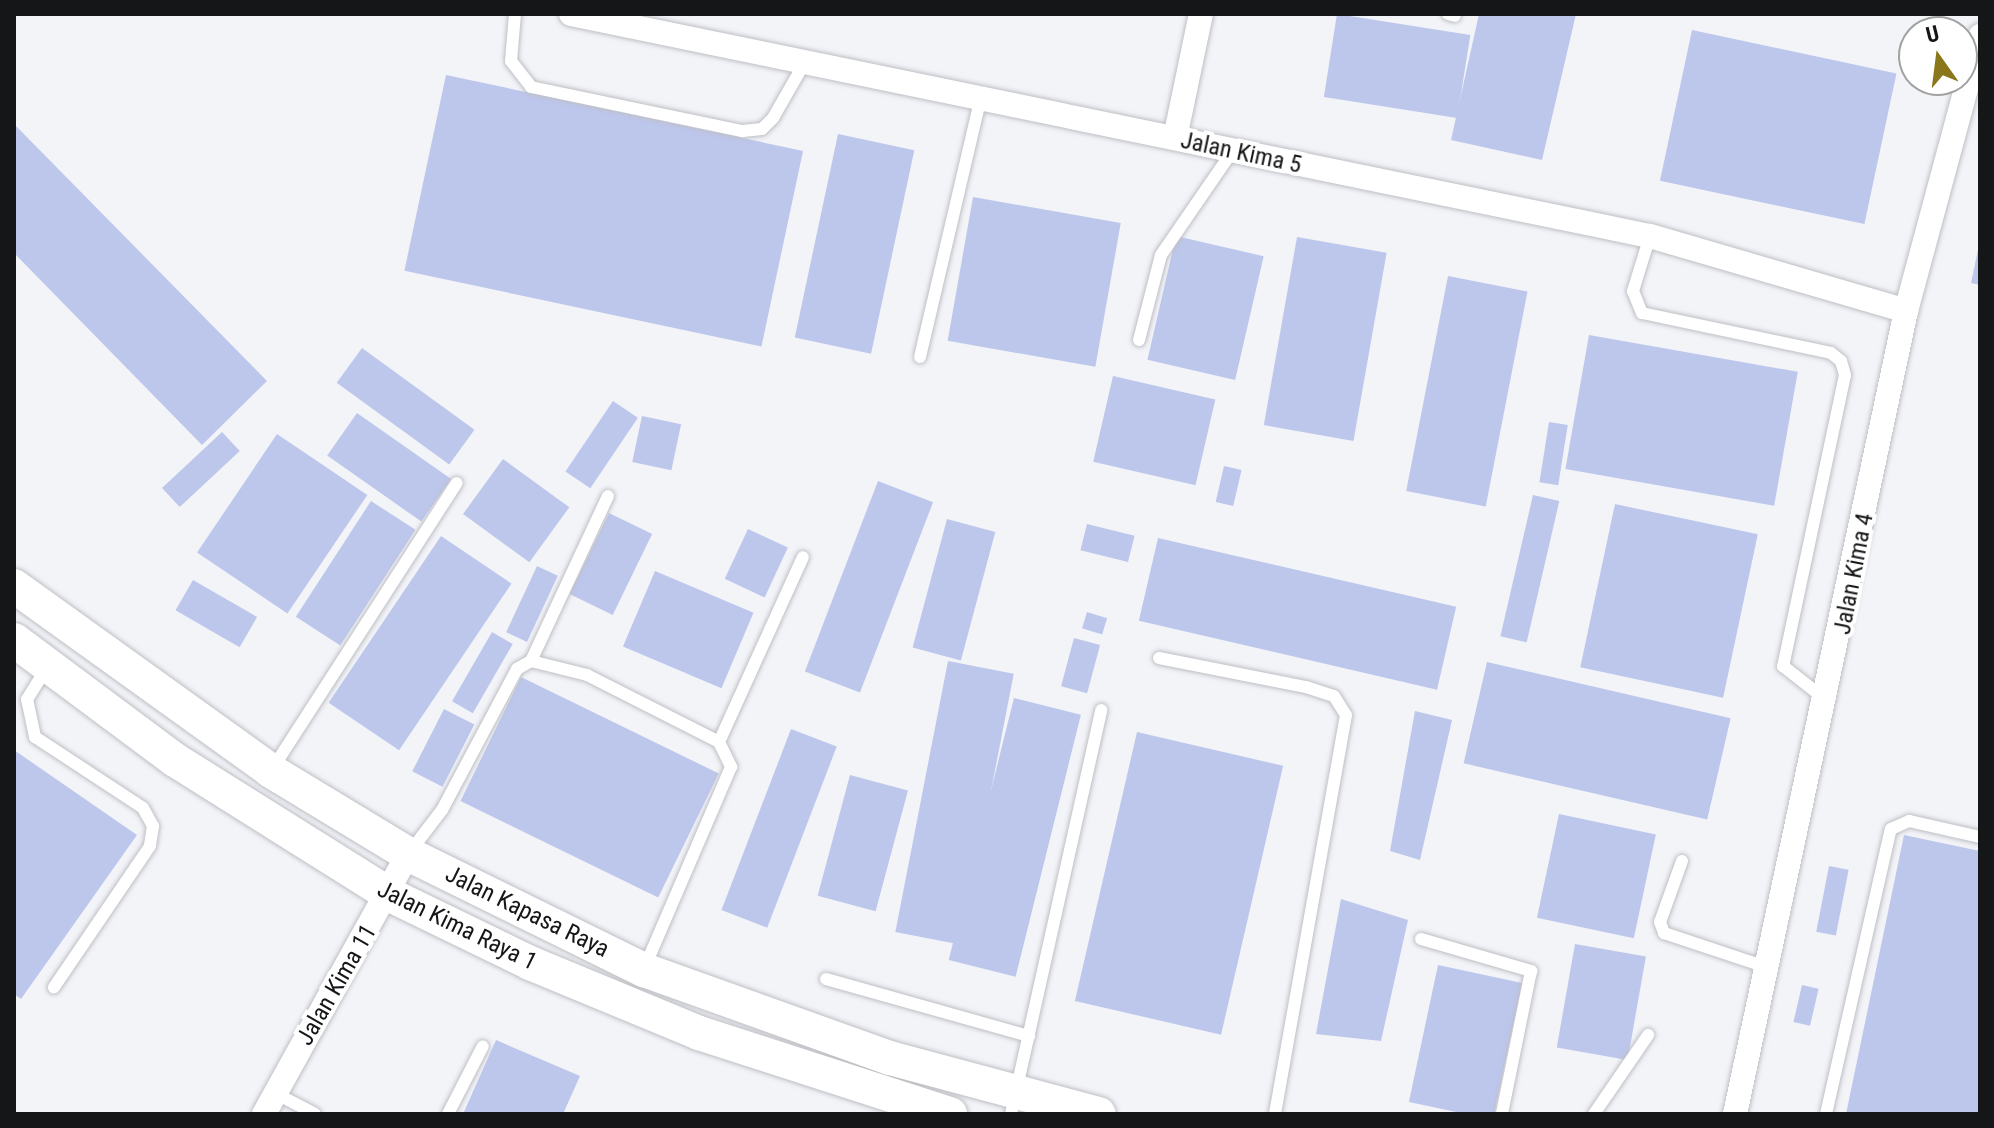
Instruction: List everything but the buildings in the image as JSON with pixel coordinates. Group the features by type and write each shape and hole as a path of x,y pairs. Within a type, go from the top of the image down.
{"main road":[{"name":"Jalan Kapasa Raya","path":"14,586 271,771 408,854 644,970 1013,1105 1099,1114"},
{"name":"Jalan Kima Raya 1","path":"14,640 46,669 267,822 390,895 530,963 699,1033 950,1114"}],"street":[{"name":"Jalan Kima 5","path":"575,14 981,96 1231,153 1650,236 1906,311"},
{"path":"1175,138 1201,14"},
{"name":"Jalan Kima 4","path":"1735,1114 1828,701 1906,311 1980,36"},
{"name":"Jalan Kima 11","path":"270,1104 390,895 408,854"}],"lane":[{"path":"515,14 511,61 531,87 742,131 762,129 773,118 806,60"},
{"path":"920,357 981,96"},
{"path":"1139,340 1161,255 1231,153"},
{"path":"1650,236 1633,291 1642,313 1831,353 1841,361 1845,375 1783,666 1828,701"},
{"path":"271,771 457,483"},
{"path":"408,854 442,810 517,669 531,661 608,496"},
{"path":"719,742 803,557"},
{"path":"1159,658 1306,687 1334,696 1346,715 1275,1114"},
{"path":"531,661 587,675 719,742 731,767 725,791 644,970"},
{"path":"46,669 27,699 35,737 143,808 153,826 150,846 54,987"},
{"path":"1013,1105 1101,710"},
{"path":"1826,1114 1891,829 1909,821 1980,837"},
{"path":"1682,861 1660,922 1664,933 1766,967"},
{"path":"1421,939 1531,971 1502,1114"},
{"path":"826,979 1029,1036"},
{"path":"1594,1114 1648,1035"},
{"path":"448,1114 483,1046"},
{"path":"270,1104 315,1114"}]}
